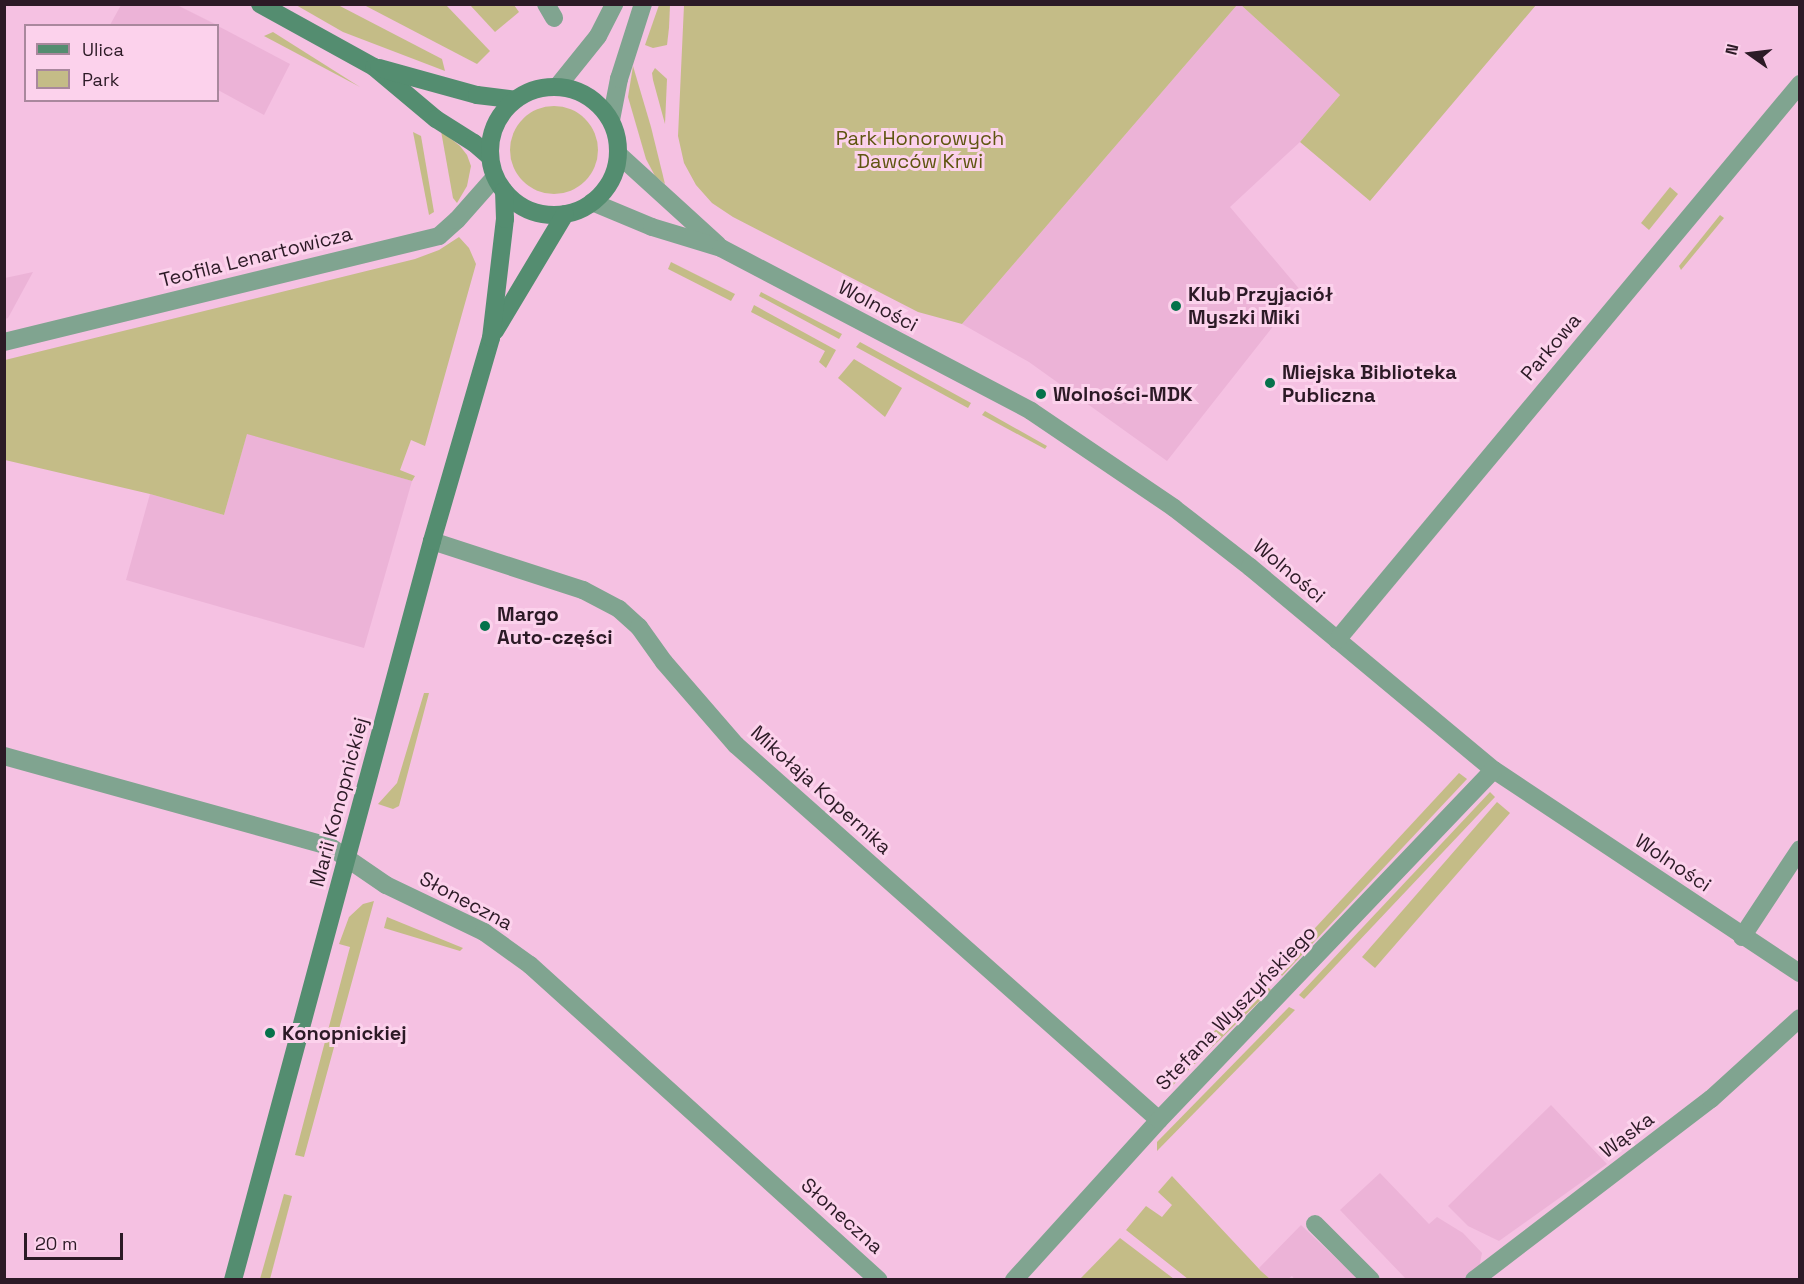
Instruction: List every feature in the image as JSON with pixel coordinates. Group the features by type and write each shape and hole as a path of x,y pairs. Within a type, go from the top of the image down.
{"street":[{"path":"260,4 374,67 436,119 474,143 490,157"},
{"path":"557,87 598,36 614,4"},
{"path":"500,184 516,202 530,210 564,214 592,202 606,189 614,172 618,153 611,120 619,79 643,4"},
{"path":"374,67 477,95 515,100"},
{"name":"Parkowa","path":"1337,640 1800,84"},
{"path":"492,338 504,219 500,184 490,157 490,141 495,125 515,100 528,92 557,87 573,89 588,96 611,120"},
{"path":"618,153 721,248"},
{"name":"Teofila Lenartowicza","path":"4,342 439,236 500,184"},
{"path":"592,202 652,227 721,248"},
{"path":"492,338 564,214"},
{"name":"Wolności","path":"721,248 1031,411 1174,508 1494,770 1742,937 1800,973"},
{"name":"Marii Konopnickiej","path":"233,1280 432,541 492,338"},
{"name":"Mikołaja Kopernika","path":"432,541 583,590 619,609 639,627 664,662 736,745 1159,1120"},
{"name":"Słoneczna","path":"4,756 329,846 386,885 484,932 521,959 879,1280"},
{"name":"Stefana Wyszyńskiego","path":"1014,1280 1159,1120 1494,770"},
{"path":"1742,937 1800,849"},
{"name":"Wąska","path":"1474,1280 1711,1099 1800,1018"},
{"path":"1315,1224 1371,1280"}],"shaded area":[{"path":"121,5 177,5 215,24 111,24"},
{"path":"1237,5 1241,5 1340,95 1300,142 1230,207 1301,291 1167,461 1029,362 962,324"},
{"path":"219,27 290,64 264,115 219,91"},
{"path":"33,272 8,318 5,319 5,278"},
{"path":"247,433 412,481 364,648 126,580 150,494 224,515"},
{"path":"1551,1105 1607,1164 1499,1241 1468,1226 1448,1206"},
{"path":"1380,1173 1429,1224 1437,1217 1463,1233 1482,1253 1479,1268 1466,1279 1406,1279 1340,1210"},
{"path":"1301,1225 1358,1279 1295,1280 1292,1276 1288,1279 1270,1279 1261,1271 1259,1268"}],"green space":[{"name":"Park Honorowych Dawców Krwi","path":"684,4 1237,5 962,324 918,312 733,217 712,203 696,185 684,163 678,136"},
{"path":"296,5 338,5 442,59 445,71 343,32"},
{"path":"364,5 446,5 490,51 477,64"},
{"path":"470,5 514,5 519,12 495,32"},
{"path":"659,5 670,5 667,45 653,48 645,45"},
{"path":"1241,5 1536,5 1370,201 1300,142 1340,95"},
{"path":"273,32 360,87 264,36"},
{"path":"633,66 665,184 655,176 646,159 628,97"},
{"path":"655,68 667,79 665,124 653,80 652,73"},
{"path":"554,106 571,109 585,119 595,133 598,150 595,167 585,181 571,191 554,194 537,191 523,181 513,167 510,150 513,133 523,119 537,109"},
{"path":"441,131 460,146 471,166 467,186 457,203 453,198"},
{"path":"413,132 421,136 434,212 429,215"},
{"path":"1670,187 1678,194 1649,230 1641,223"},
{"path":"1720,215 1724,218 1681,270 1679,266"},
{"path":"459,237 469,248 476,264 425,446 411,440 400,470 415,476 412,481 247,434 224,515 150,494 5,460 5,360 415,259 439,250"},
{"path":"671,262 735,294 731,301 668,269"},
{"path":"761,292 842,334 839,339 759,296"},
{"path":"754,305 836,350 826,368 819,362 825,351 751,312"},
{"path":"860,342 971,403 968,408 856,347"},
{"path":"854,359 902,388 885,417 838,378"},
{"path":"985,411 1047,446 1045,449 982,415"},
{"path":"424,693 429,693 399,806 393,809 378,804 397,783"},
{"path":"1459,773 1467,779 1282,976 1277,969"},
{"path":"1490,792 1495,797 1304,999 1299,995"},
{"path":"1497,802 1510,813 1375,968 1362,957"},
{"path":"374,901 304,1157 295,1155 350,947 339,944 349,917 363,904"},
{"path":"387,917 463,948 460,951 384,928"},
{"path":"1264,983 1271,990 1170,1088 1163,1081"},
{"path":"1289,1007 1295,1010 1157,1151 1157,1142"},
{"path":"1172,1176 1270,1279 1188,1279 1126,1230 1146,1206 1162,1217 1172,1205 1158,1192"},
{"path":"284,1194 292,1196 270,1279 260,1279"},
{"path":"1120,1238 1174,1279 1080,1279"}],"place":[{"name":"Klub Przyjaciół Myszki Miki","path":"1176,306"},
{"name":"Miejska Biblioteka Publiczna","path":"1270,383"},
{"name":"Wolności-MDK","path":"1041,394"},
{"name":"Margo Auto-części","path":"485,626"},
{"name":"Konopnickiej","path":"270,1033"}]}
